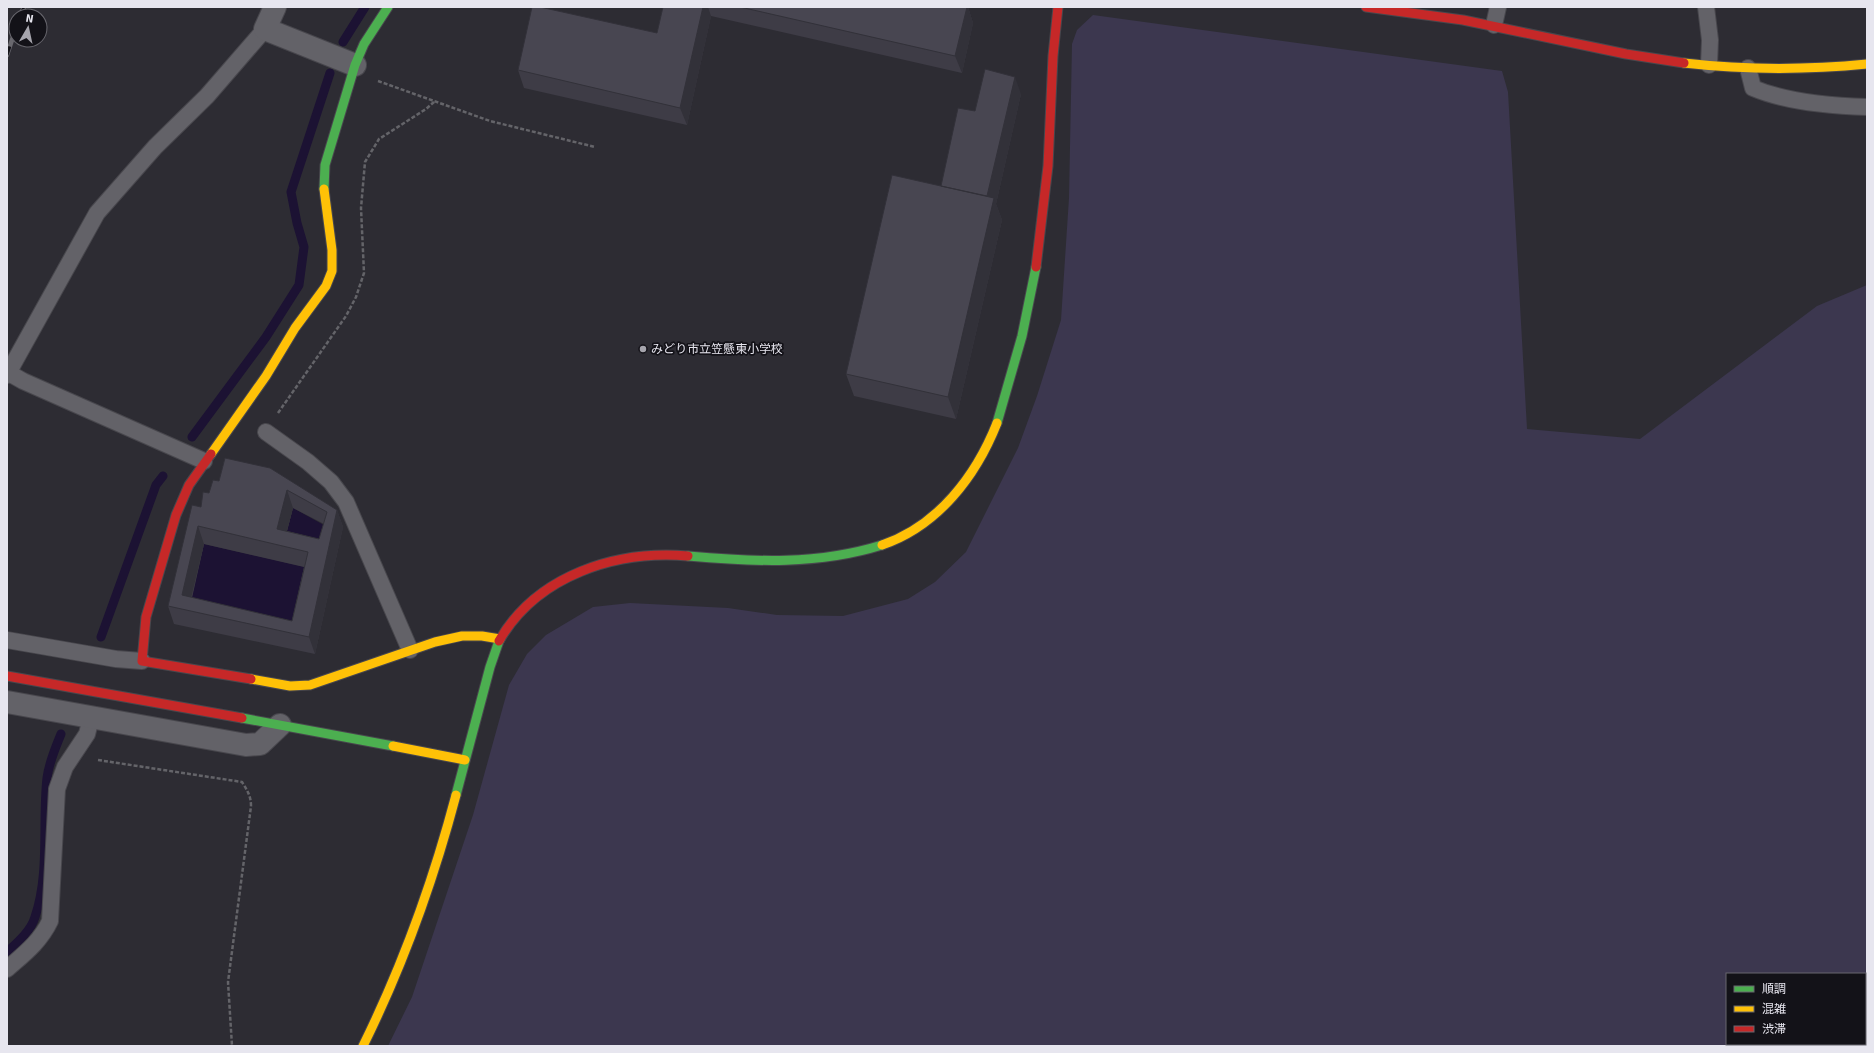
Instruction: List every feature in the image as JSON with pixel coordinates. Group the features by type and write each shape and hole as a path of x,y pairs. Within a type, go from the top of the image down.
{"street":[{"path":"275,7 265,29 355,65"},
{"path":"388,7 364,44 355,65 326,165 324,190 332,250 332,271 326,286 295,328 266,376 204,461 189,485 176,515 146,617 142,662 290,686 304,686 410,650 462,636 482,636 500,639"},
{"path":"362,1046 375,1022 409,945 430,886 490,667 500,639 519,613 540,593 564,577 588,566 646,555 687,555 734,560 771,560 820,559 857,553 886,543 918,529 952,499 969,476 994,433 1009,388 1022,337 1038,262 1050,140 1058,7"},
{"path":"1366,7 1437,15 1494,25 1634,56 1709,65 1748,68 1835,68 1867,64"},
{"path":"7,676 465,760"},
{"path":"7,702 246,746 260,744 280,725"}],"lane":[{"path":"1494,25 1498,7"},
{"path":"1706,7 1710,40 1709,65"},
{"path":"204,461 8,374 97,213 156,147 207,96 265,29"},
{"path":"1748,68 1753,88 1770,95 1844,106 1867,107"},
{"path":"266,432 308,462 331,482 346,502 410,650"},
{"path":"7,640 116,659 142,662"},
{"path":"7,969 36,944 43,935 50,921 57,789 65,767 87,734 91,718"}],"path":[{"path":"378,81 490,121 595,147"},
{"path":"76,752 95,760 242,782 248,791 251,798 251,806 228,982 232,1046"}],"shaded area":[{"path":"1093,15 1502,71 1508,92 1527,429 1640,439 1817,306 1867,285 1867,1046 388,1046 412,997 473,815 509,685 527,654 546,635 593,607 630,603 728,608 777,615 843,616 908,599 935,582 966,552 1018,448 1037,396 1061,320 1069,198 1072,44 1077,30"},
{"path":"293,508 333,530 326,556 283,546"},
{"path":"204,544 314,569 298,638 188,613"}],"building":[{"path":"532,7 540,7 657,33 663,7 703,7 680,108 518,70"},
{"path":"740,7 967,7 955,56"},
{"path":"985,69 1015,77 987,196 941,186 958,108 975,111"},
{"path":"892,175 994,198 948,397 846,374"},
{"path":"225,458 270,468 337,510 309,637 168,606 192,505 201,507 203,492 209,493 213,480 219,481","holes":["287,490 327,512 319,539 277,529","198,526 308,552 292,621 182,595"]}],"waterway":[{"path":"343,42 365,7"},
{"path":"192,437 266,337 299,285 304,247 297,223 291,192 330,73"},
{"path":"101,637 156,485 163,476"},
{"path":"7,952 30,927 35,917 40,900 44,866 47,778 54,750 61,734"}],"railway":[{"path":"7,55 9,48"}],"traffic: fast":[{"path":"324,189 325,165 355,65 364,44 388,7"},
{"path":"997,423 1022,336 1036,267"},
{"path":"688,556 738,560 810,559 834,556 882,545"},
{"path":"456,795 490,667 499,641"},
{"path":"242,718 393,746"}],"traffic: slow":[{"path":"1684,63 1753,68 1821,67 1867,64"},
{"path":"211,454 266,376 295,328 326,286 332,271 332,250 324,189"},
{"path":"882,545 921,525 953,497 978,462 997,423"},
{"path":"251,679 290,686 310,685 435,642 462,636 482,636 500,639"},
{"path":"393,746 465,760"},
{"path":"363,1046 378,1016 416,923 437,860 456,795"}],"traffic: jam":[{"path":"1036,267 1048,166 1053,56 1058,7"},
{"path":"1366,7 1463,20 1626,54 1684,63"},
{"path":"211,454 189,485 176,515 146,617 142,661 251,679"},
{"path":"499,641 515,618 534,599 557,584 581,572 607,563 633,557 661,555 688,556"},
{"path":"7,676 242,718"}],"place":[{"name":"みどり市立笠懸東小学校","path":"643,349"}]}
